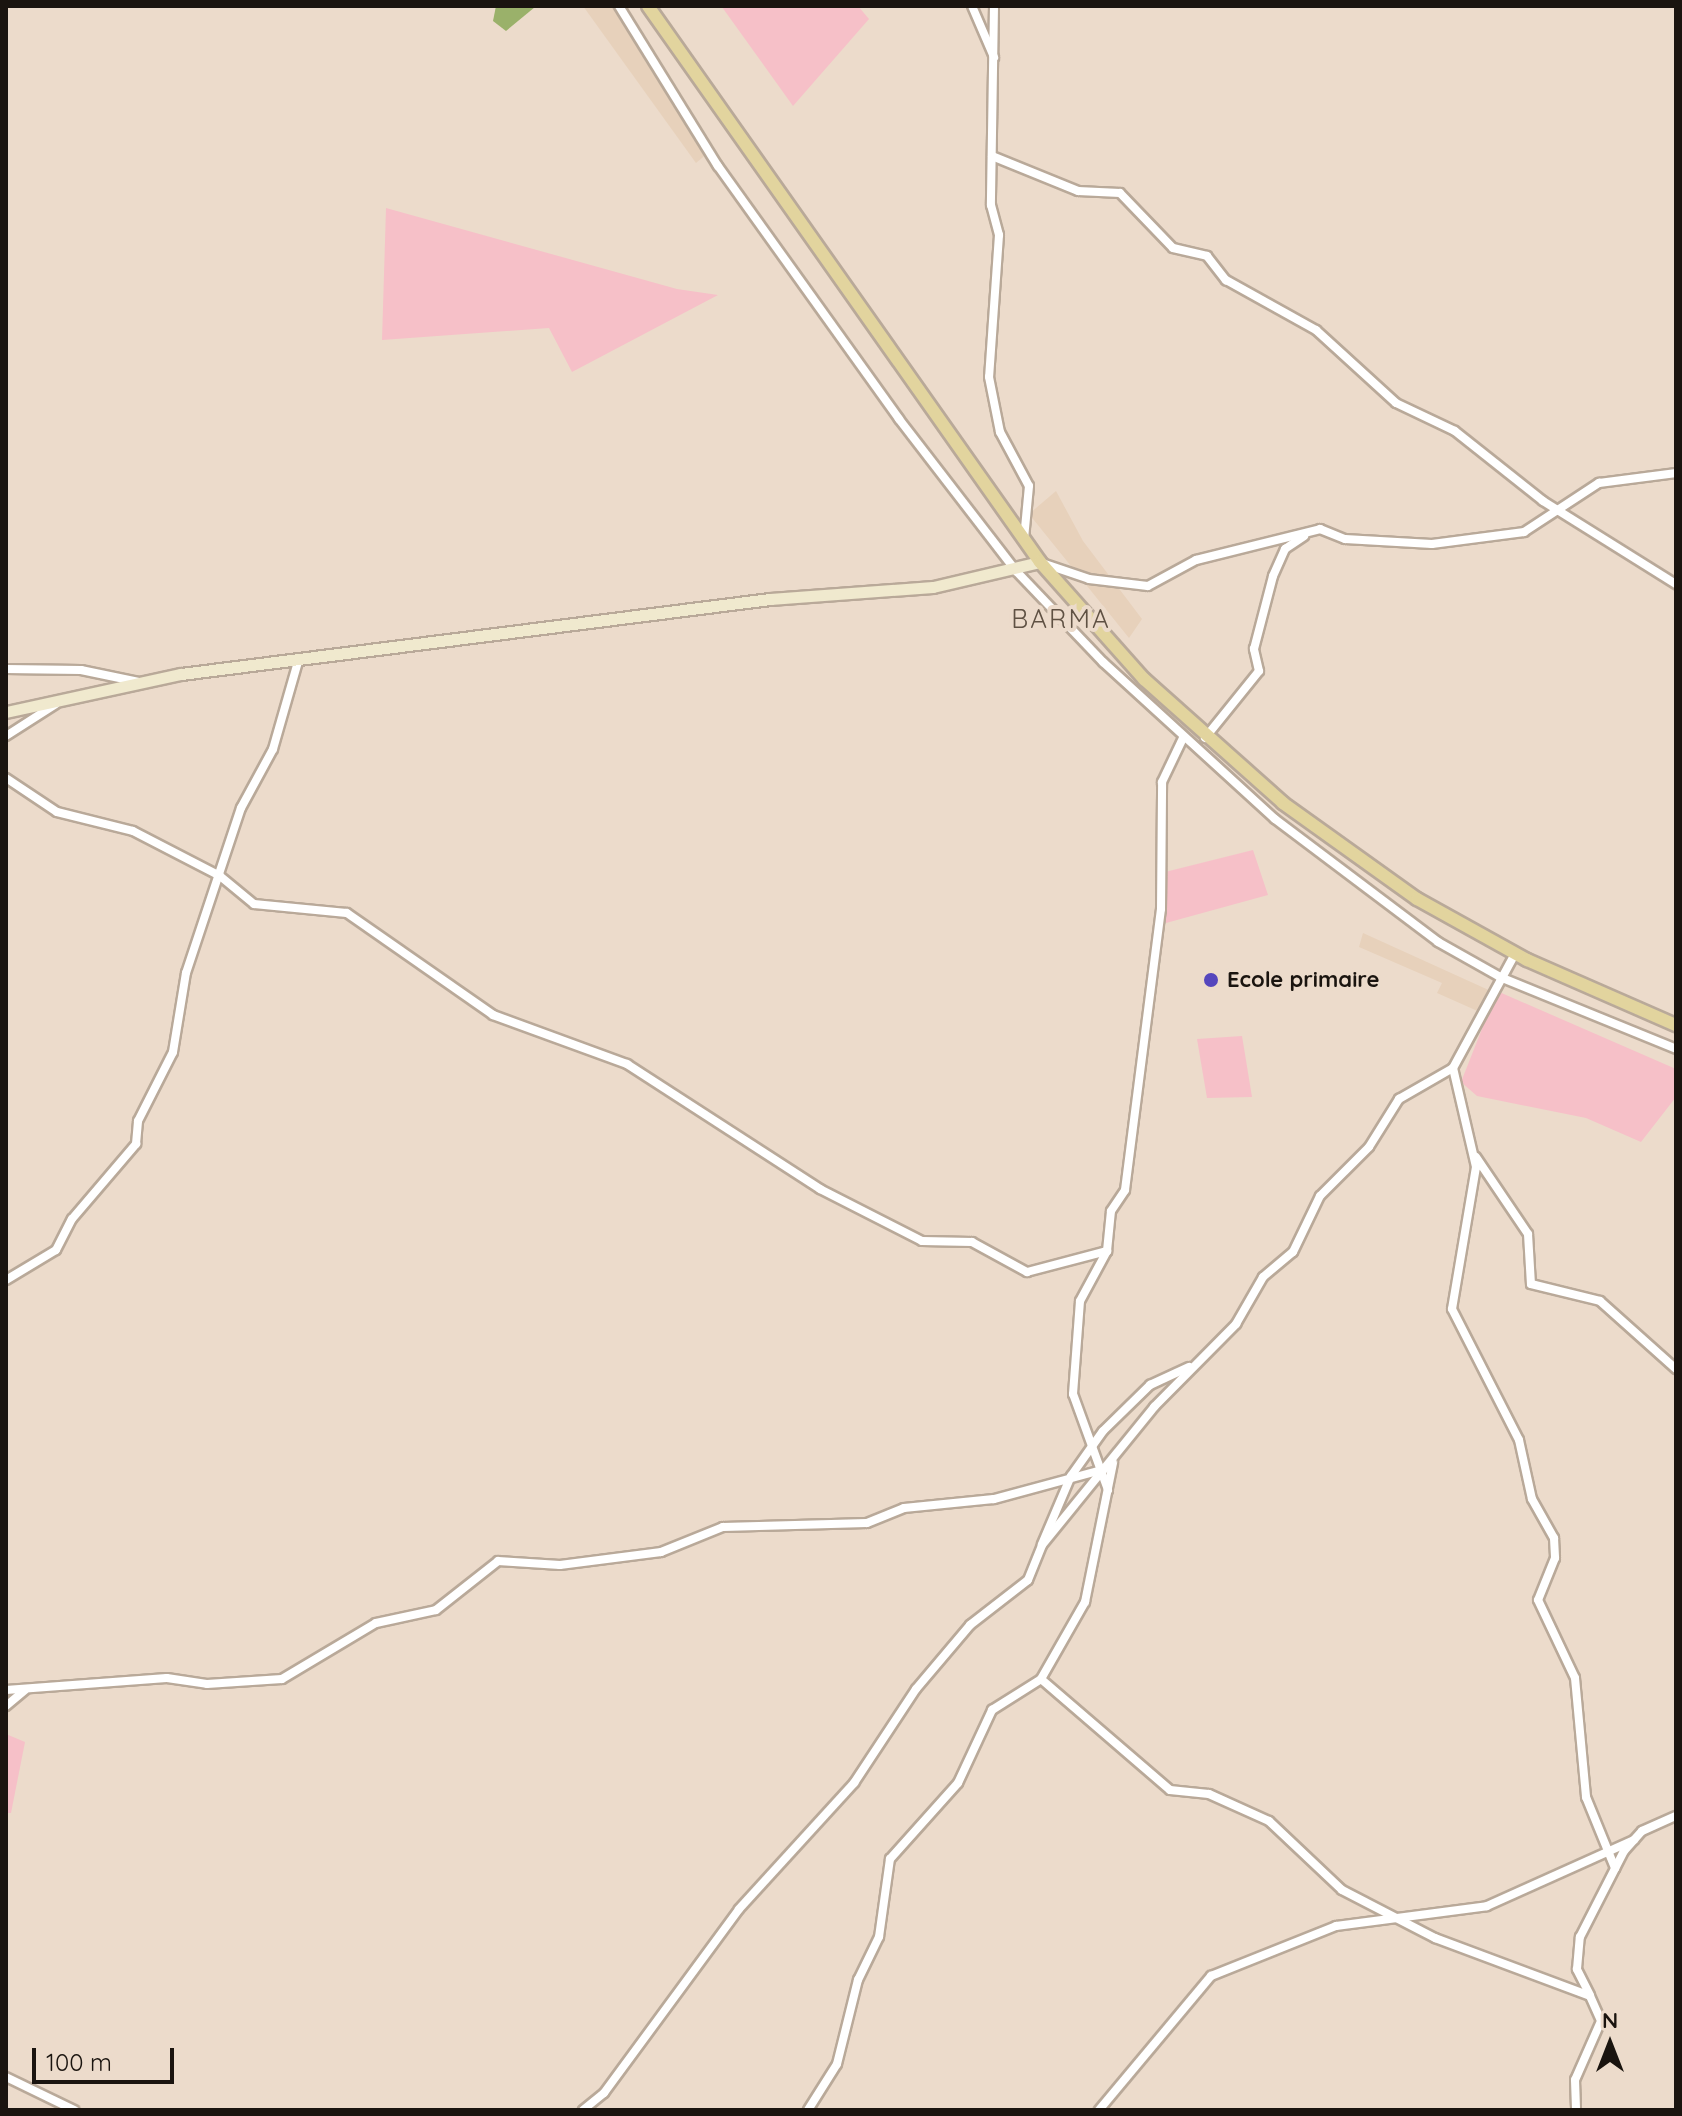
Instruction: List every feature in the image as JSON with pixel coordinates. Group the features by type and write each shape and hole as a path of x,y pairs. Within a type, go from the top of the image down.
{"main road":[{"path":"648,6 1040,562 1205,738 1323,835 1515,954 1676,1025"}],"street":[{"path":"619,6 718,166 849,352 1016,571 1183,738 1368,893 1500,977 1676,1049"},
{"path":"972,6 997,64"},
{"path":"994,6 997,64 992,156 999,235 989,377 1000,432 1029,486 1024,539"},
{"path":"992,156 1078,191 1120,193 1173,248 1207,256 1226,280 1316,330 1396,403 1455,431 1557,511 1676,584"},
{"path":"6,712 139,682 1016,571 1040,562 1089,579 1148,586 1196,560 1307,533 1432,544 1524,532 1599,483 1676,473"},
{"path":"1205,738 1259,671 1254,649 1273,576 1285,549 1307,533"},
{"path":"6,1280 56,1250 104,1177 131,1154 138,1121 173,1052 186,973 241,808 273,749 298,662"},
{"path":"6,669 81,670 139,682"},
{"path":"6,736 63,700"},
{"path":"1108,1490 1102,1471 1090,1451 1073,1394 1080,1301 1107,1251 1111,1211 1125,1190 1138,1118 1138,1056 1152,1008 1162,782 1183,738"},
{"path":"6,778 43,806 133,831 220,876 254,904 347,913 493,1015 627,1064 820,1189 922,1241 972,1242 1027,1272 1107,1251"},
{"path":"1042,1545 1195,1364 1236,1324 1263,1277 1293,1252 1320,1196 1369,1147 1399,1099 1453,1068 1515,954"},
{"path":"1453,1068 1474,1154 1471,1224 1452,1309 1519,1440 1532,1499 1554,1538 1555,1558 1538,1600 1575,1678 1586,1797 1610,1849 1615,1868"},
{"path":"1474,1154 1528,1234 1531,1284 1600,1301 1676,1369"},
{"path":"583,2110 604,2093 739,1909 854,1783 916,1689 970,1625 1028,1580 1071,1476 1090,1451 1150,1385 1195,1364"},
{"path":"808,2110 837,2064 858,1980 879,1937 890,1859 958,1783 992,1710 1041,1679 1085,1602 1114,1458"},
{"path":"6,1690 25,1690 63,1682 282,1679 376,1623 436,1610 498,1561 560,1565 661,1552 723,1527 867,1523 904,1508 994,1499 1071,1476 1102,1471"},
{"path":"1041,1679 1170,1790 1209,1794 1269,1821 1342,1890 1397,1919 1590,1996"},
{"path":"6,1706 25,1690"},
{"path":"1099,2110 1211,1976 1336,1926 1487,1906 1634,1840 1676,1816"},
{"path":"1576,2110 1575,2080 1601,2021 1576,1952 1615,1868 1634,1840"},
{"path":"6,2077 74,2110"}],"shaded area":[{"path":"496,6 535,7 506,31 493,21"},
{"path":"583,6 619,6 709,152 696,163"},
{"path":"858,6 869,19 793,106 722,7"},
{"path":"386,208 677,289 718,295 572,372 549,328 382,340"},
{"path":"1056,491 1083,541 1142,619 1129,638 1029,514"},
{"path":"1253,850 1268,895 1166,923 1161,873"},
{"path":"1363,933 1493,992 1482,1013 1437,993 1442,983 1359,947"},
{"path":"1497,991 1676,1069 1676,1097 1641,1142 1586,1118 1477,1096 1461,1082"},
{"path":"1242,1036 1252,1097 1207,1098 1197,1039"},
{"path":"6,1734 25,1742 11,1813 6,1813"}],"place":[{"name":"Ecole primaire","path":"1211,980"}],"district":[{"name":"BARMA","path":"1061,619"}]}
